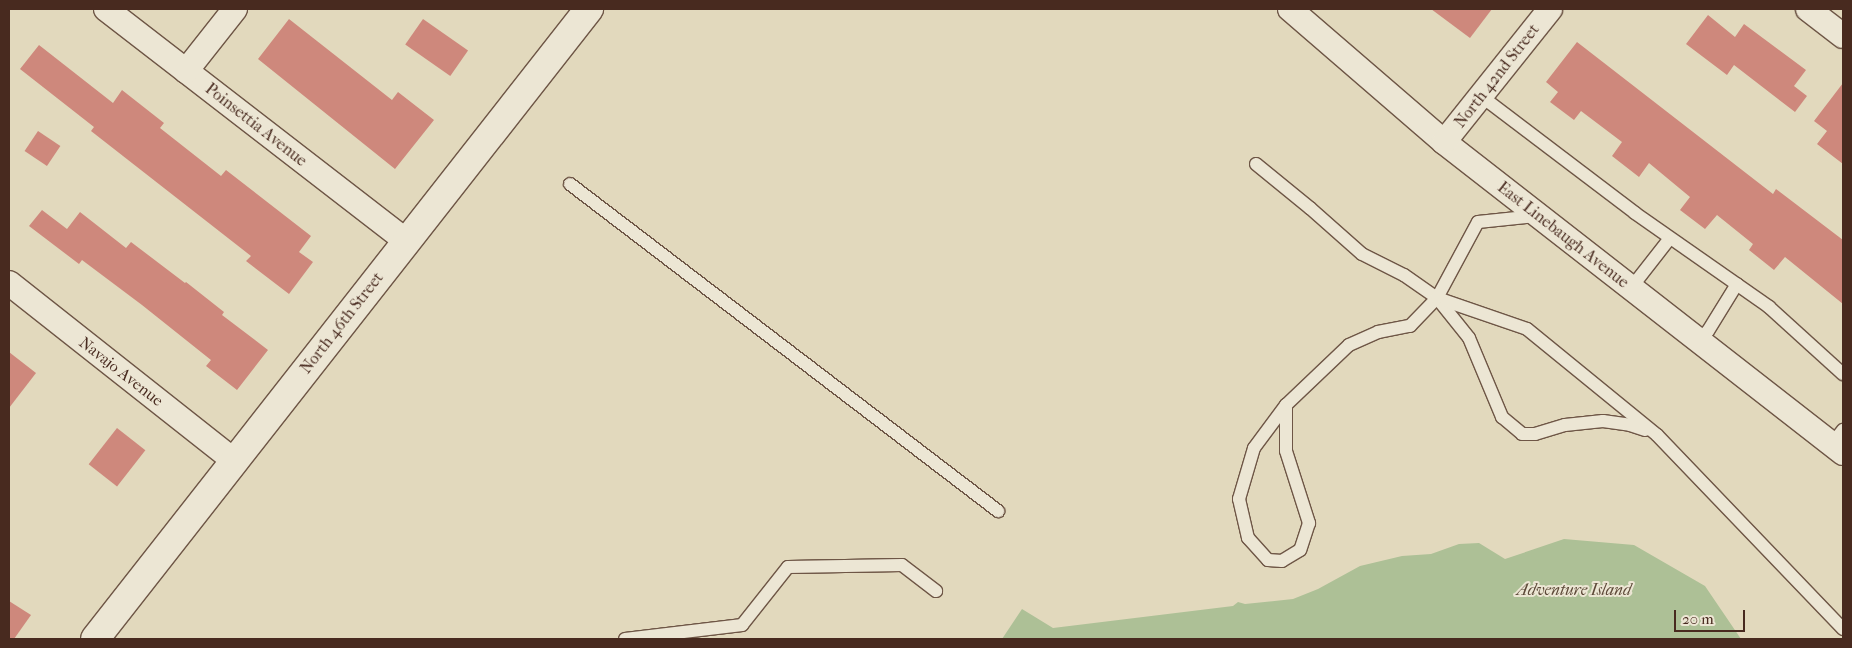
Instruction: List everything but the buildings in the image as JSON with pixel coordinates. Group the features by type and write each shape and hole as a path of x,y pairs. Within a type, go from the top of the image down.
{"street":[{"name":"Poinsettia Avenue","path":"106,9 406,241"},
{"path":"186,71 235,9"},
{"name":"North 46th Street","path":"95,639 589,9"},
{"name":"East Linebaugh Avenue","path":"1290,9 1444,142 1537,216 1698,340 1840,442"},
{"name":"North 42nd Street","path":"1444,142 1550,9"},
{"path":"1808,9 1843,36"},
{"name":"Navajo Avenue","path":"9,283 234,461"}],"lane":[{"path":"1481,96 1670,238 1769,308 1843,374"},
{"path":"1256,164 1362,254 1404,275 1437,298 1527,329 1657,435 1843,629"},
{"path":"570,184 998,511"},
{"path":"1286,404 1286,451 1309,522 1300,550 1282,561 1268,560 1248,538 1239,499 1254,448 1286,404 1349,345 1378,332 1410,326 1437,298 1478,222 1537,216"},
{"path":"1631,288 1670,238"},
{"path":"1698,340 1708,331 1737,284"},
{"path":"1437,298 1468,338 1502,418 1522,434 1535,434 1565,425 1602,421 1630,425 1657,435"},
{"path":"625,639 742,626 788,567 902,565 936,591"}],"green space":[{"name":"Adventure Island","path":"1564,539 1634,545 1705,586 1741,639 1002,639 1022,609 1053,628 1233,606 1238,602 1245,604 1293,599 1318,589 1360,566 1402,556 1431,554 1459,544 1479,543 1505,559"}]}
